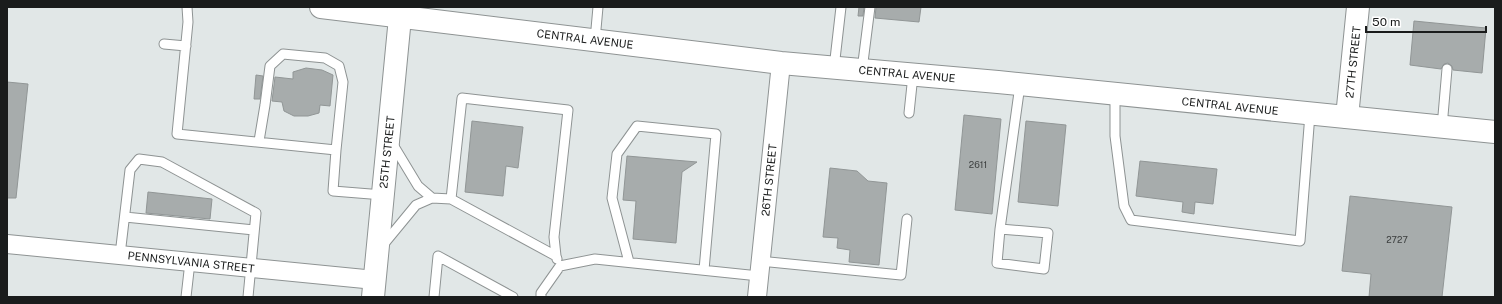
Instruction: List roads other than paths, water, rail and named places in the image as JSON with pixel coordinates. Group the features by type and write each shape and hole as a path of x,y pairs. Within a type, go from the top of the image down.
{"main road":[{"name":"CENTRAL AVENUE","path":"321,7 401,12 595,40 781,63 1116,94 1495,132"},
{"name":"27TH STREET","path":"1347,117 1358,7"},
{"name":"25TH STREET","path":"374,288 401,12"}],"street":[{"name":"26TH STREET","path":"756,297 781,63"},
{"name":"PENNSYLVANIA STREET","path":"7,244 252,268 374,288"}],"lane":[{"path":"187,7 188,20 186,46 177,134 336,150"},
{"path":"595,40 598,7"},
{"path":"834,68 841,7"},
{"path":"862,70 870,7"},
{"path":"164,44 186,46"},
{"path":"259,142 270,66 283,54 325,58 339,66 343,82 333,191 383,194"},
{"path":"1442,127 1447,69"},
{"path":"909,113 913,75"},
{"path":"1000,228 1048,233 1044,269 997,263 1000,228 1020,85"},
{"path":"1116,94 1115,136 1124,206 1131,220 1300,241 1310,114"},
{"path":"451,199 462,98 568,110 554,237 556,256 560,266"},
{"path":"629,262 612,198 617,154 637,126 716,134 704,270"},
{"path":"389,138 418,186 432,198"},
{"path":"120,255 130,170 140,159 162,162 256,213 252,268 248,297"},
{"path":"378,251 416,205 432,198 451,199 556,256"},
{"path":"125,217 254,230"},
{"path":"541,297 541,293 560,266 595,259 704,270 759,268 901,275 907,219"},
{"path":"434,297 438,256 513,297"},
{"path":"186,297 190,262"}]}
